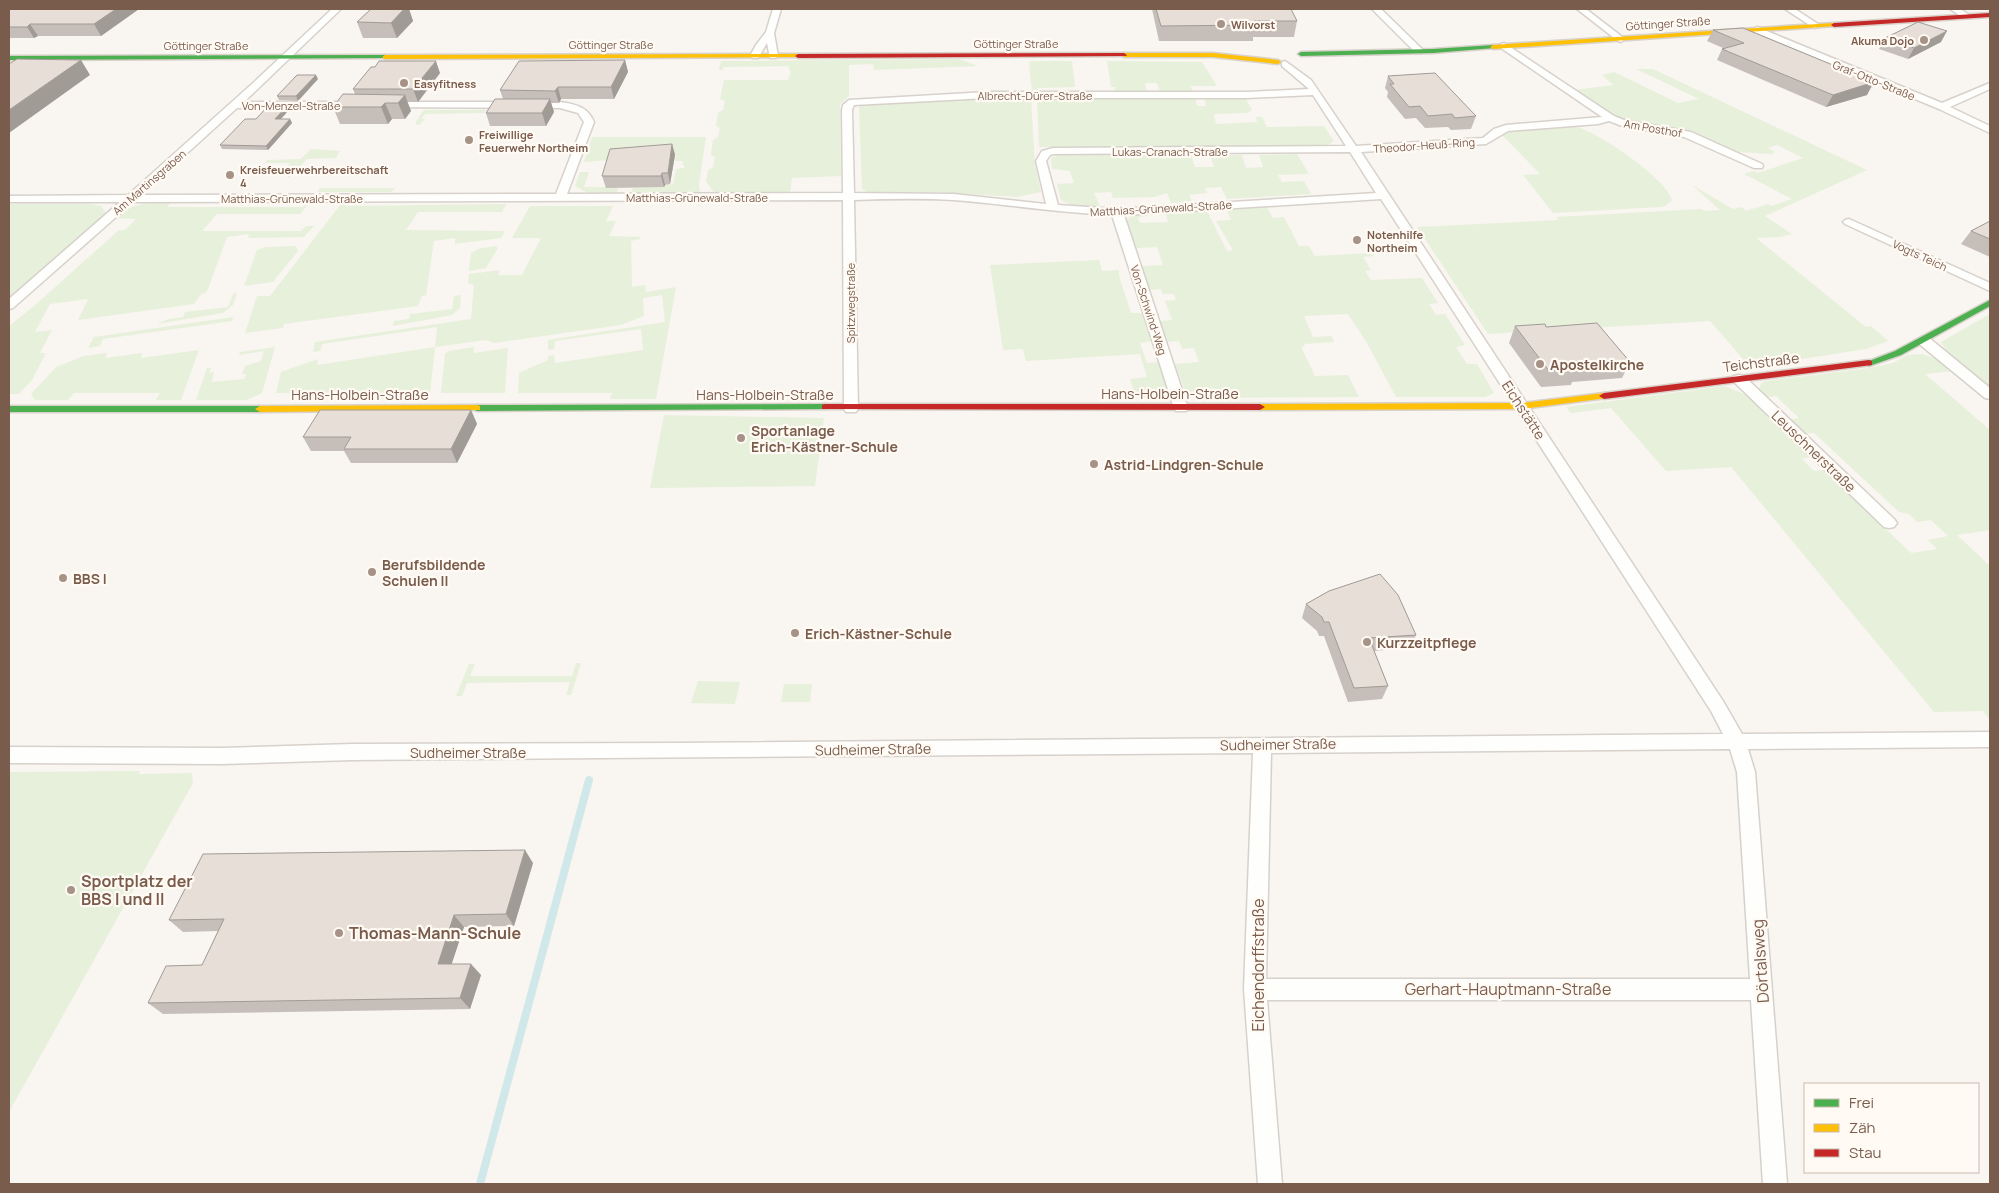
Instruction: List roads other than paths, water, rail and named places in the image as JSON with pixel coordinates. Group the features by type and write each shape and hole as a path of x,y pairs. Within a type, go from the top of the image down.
{"main road":[{"name":"Göttinger Straße","path":"9,58 1213,55 1292,58 1990,15"},
{"name":"Teichstraße","path":"1522,406 1865,364 1891,356 1990,303"},
{"name":"Hans-Holbein-Straße","path":"9,409 1522,406"}],"street":[{"name":"Am Martinsgraben","path":"9,305 235,105 337,9"},
{"path":"755,56 760,45 770,33 778,9"},
{"path":"1376,9 1419,51"},
{"path":"1581,9 1621,39"},
{"path":"1790,9 1817,26"},
{"path":"1954,9 1967,16"},
{"name":"Graf-Otto-Straße","path":"1757,30 1942,107 1990,130"},
{"path":"770,33 773,56"},
{"name":"Am Posthof","path":"1504,46 1610,118 1622,123 1687,134 1758,166"},
{"name":"Eichstätte","path":"1292,58 1303,68 1308,82"},
{"name":"Eichstätte","path":"1292,58 1522,406 1721,712 1736,740"},
{"path":"1942,107 1990,86"},
{"name":"Albrecht-Dürer-Straße","path":"849,197 848,108 850,103 856,101 987,95 1247,95 1316,92"},
{"name":"Von-Menzel-Straße","path":"235,105 560,105 581,110 586,115 588,122 572,171 560,198"},
{"name":"Theodor-Heuß-Ring","path":"1352,149 1486,141 1498,131 1506,128 1598,121 1610,118"},
{"name":"Lukas-Cranach-Straße","path":"1053,208 1041,161 1046,153 1053,151 1352,149"},
{"name":"Matthias-Grünewald-Straße","path":"9,199 963,197 1087,212 1117,212 1384,196"},
{"name":"Spitzwegstraße","path":"849,197 850,408"},
{"name":"Von-Schwind-Weg","path":"1117,212 1181,408"},
{"name":"Vogts Teich","path":"1849,222 1990,287"},
{"path":"1923,340 1990,395"},
{"name":"Leuschnerstraße","path":"1739,379 1889,523"},
{"name":"Sudheimer Straße","path":"9,755 222,756 352,752 681,751 1990,738"},
{"name":"Dörtalsweg","path":"1736,740 1746,772 1775,1184"},
{"name":"Eichendorffstraße","path":"1262,744 1255,989 1270,1184"},
{"name":"Gerhart-Hauptmann-Straße","path":"1255,989 1762,990"}],"waterway":[{"path":"480,1184 589,780"}],"place":[{"name":"Wilvorst","path":"1221,24"},
{"name":"Akuma Dojo","path":"1924,40"},
{"name":"Easyfitness","path":"404,83"},
{"name":"Freiwillige Feuerwehr Northeim","path":"469,140"},
{"name":"Kreisfeuerwehrbereitschaft 4","path":"230,175"},
{"name":"Notenhilfe Northeim","path":"1357,240"},
{"name":"Apostelkirche","path":"1540,364"},
{"name":"Sportanlage Erich-Kästner-Schule","path":"741,438"},
{"name":"Astrid-Lindgren-Schule","path":"1094,464"},
{"name":"Berufsbildende Schulen II","path":"372,572"},
{"name":"BBS I","path":"63,578"},
{"name":"Erich-Kästner-Schule","path":"795,633"},
{"name":"Kurzzeitpflege","path":"1367,642"},
{"name":"Sportplatz der BBS I und II","path":"71,890"},
{"name":"Thomas-Mann-Schule","path":"339,933"}]}
